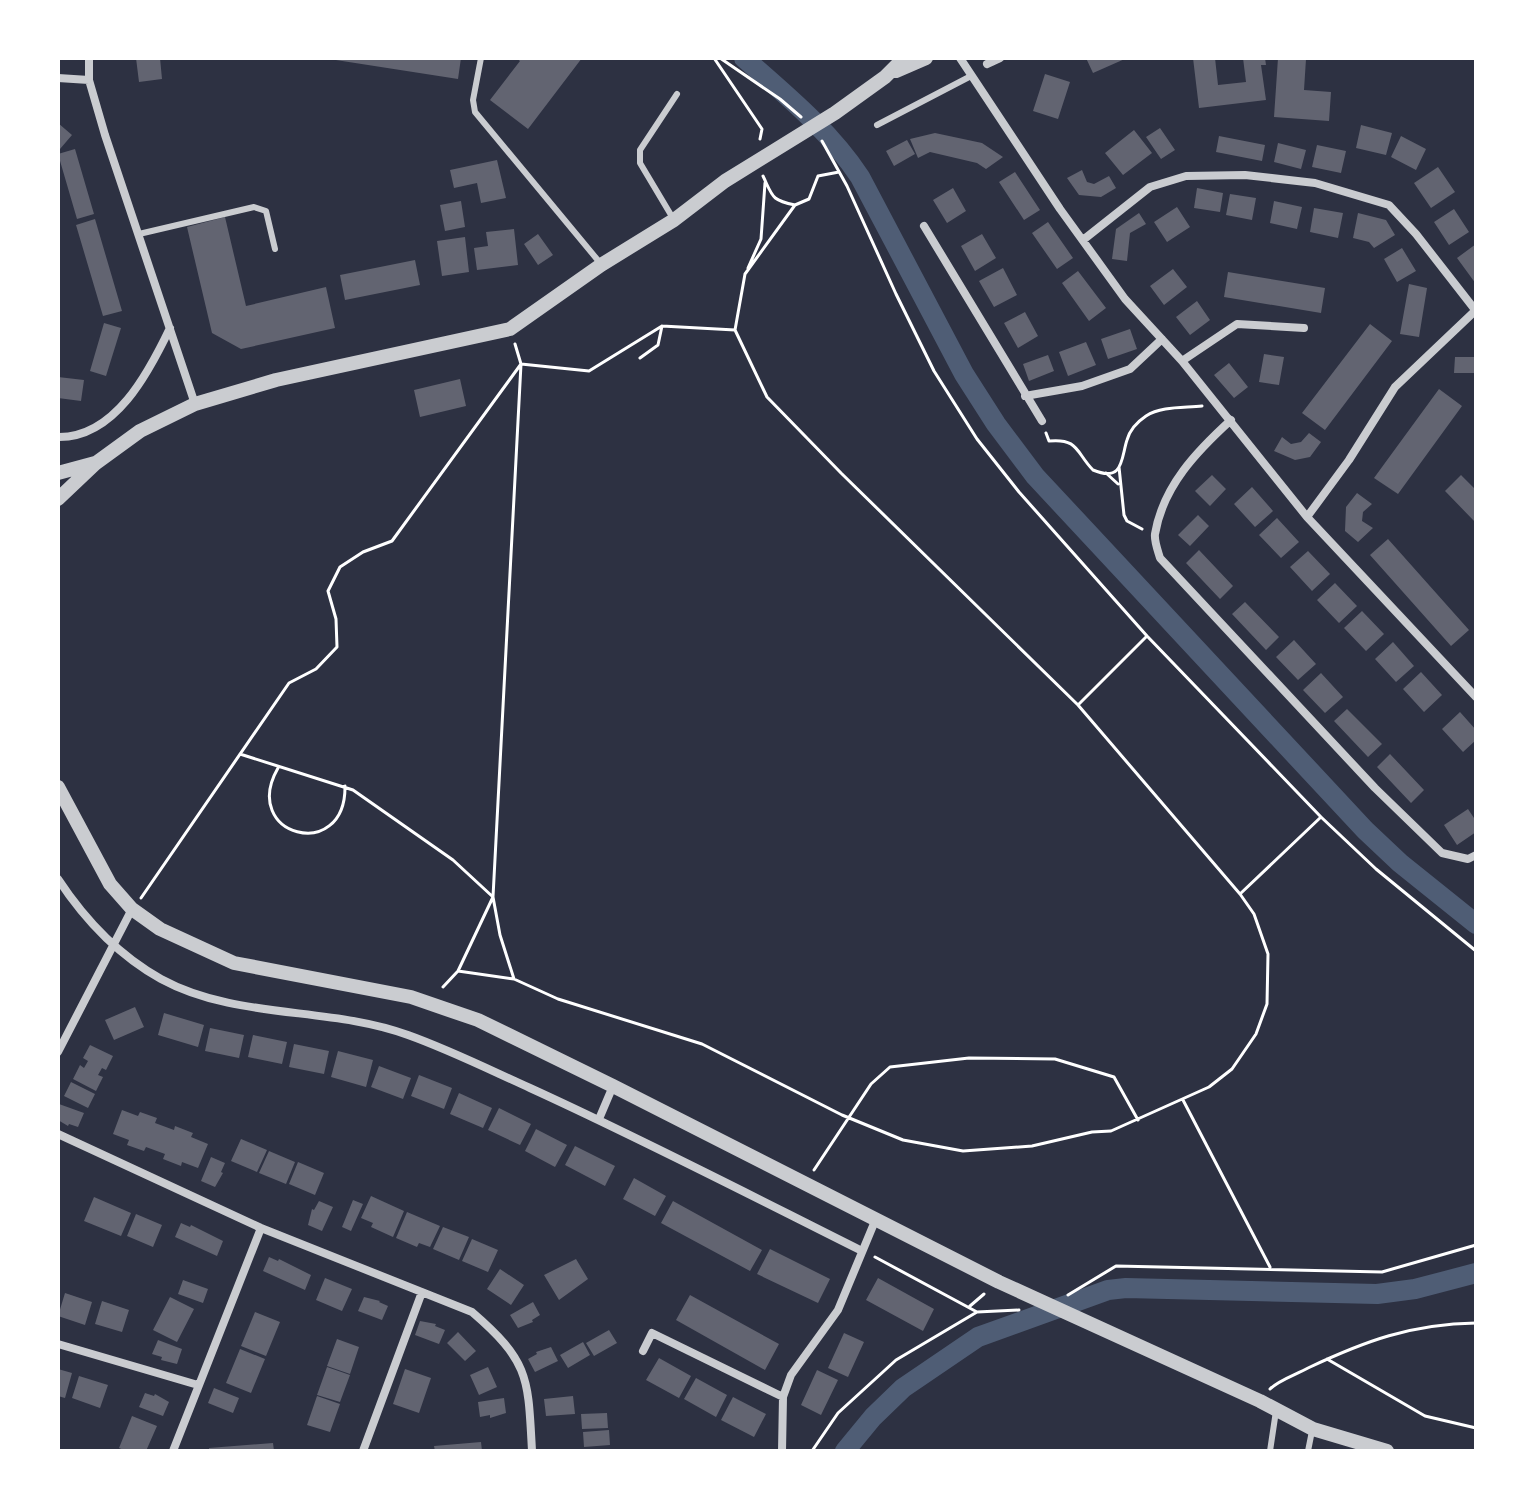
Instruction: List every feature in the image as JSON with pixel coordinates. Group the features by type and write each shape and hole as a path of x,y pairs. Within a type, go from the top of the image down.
{"street":[{"path":"89,58 89,80 195,404"},
{"path":"58,499 96,463 140,431 195,404 276,380 510,329 601,265 835,113 885,77 904,58"},
{"path":"885,77 926,58"},
{"path":"960,58 1060,209 1125,299 1218,404 1307,517 1476,697"},
{"path":"987,64 1000,58"},
{"path":"58,78 89,80"},
{"path":"1083,240 1150,187 1186,176 1245,175 1315,183 1389,205 1416,234 1476,311 1395,387 1349,460 1307,517"},
{"path":"924,226 1042,421"},
{"path":"1182,361 1237,324 1304,328"},
{"path":"58,437 90,431 114,413 141,381 170,328"},
{"path":"1025,396 1082,386 1130,369 1162,339"},
{"path":"1231,420 1196,452 1176,480 1155,536 1160,558 1375,788 1442,853 1468,859 1476,855"},
{"path":"58,473 96,463"},
{"path":"58,787 110,884 132,909 160,929 234,963 411,997 478,1020 875,1221 1099,1328 1260,1401 1313,1429 1387,1451"},
{"path":"58,879 112,945 161,979 195,994 330,1016 406,1034 599,1119 862,1251"},
{"path":"58,1052 132,909"},
{"path":"599,1119 613,1086"},
{"path":"58,1134 261,1228 472,1312 518,1358 529,1388 532,1451"},
{"path":"782,1451 783,1397 791,1375 838,1310 875,1221"},
{"path":"173,1451 261,1228"},
{"path":"363,1451 422,1292"},
{"path":"643,1351 652,1333 783,1397"},
{"path":"58,1344 198,1385"}],"lane":[{"path":"481,58 473,100 475,112 601,265"},
{"path":"877,125 971,76"},
{"path":"674,220 640,163 640,150 677,94"},
{"path":"139,234 254,207 266,211 275,249"},
{"path":"1270,1451 1276,1411"},
{"path":"1308,1451 1313,1429"}],"path":[{"path":"714,58 762,129 755,163 766,179 769,193 777,201 795,205"},
{"path":"720,58 780,99 804,120"},
{"path":"819,136 934,371 977,439 1019,492 1147,636 1321,817 1376,869 1476,951"},
{"path":"745,274 795,205 809,199 818,176 839,172"},
{"path":"458,971 514,979 558,999 702,1044 849,1118 903,1140 963,1151 1032,1146 1092,1132 1111,1131 1209,1087 1232,1069 1256,1034 1267,1004 1268,954 1254,914 1240,894 1078,705 767,397 735,330 745,274 761,239 766,179"},
{"path":"521,364 589,371 662,326 735,330"},
{"path":"640,358 658,345 662,326"},
{"path":"510,329 521,364 493,897 500,935 514,979"},
{"path":"132,909 289,683 316,669 337,647 336,619 328,591 340,567 363,552 392,541 521,364"},
{"path":"1106,473 1124,461 1132,428 1144,417 1164,410 1218,404"},
{"path":"1042,421 1049,441 1059,440 1079,448 1093,470 1106,473 1120,485"},
{"path":"1119,467 1127,521 1155,536"},
{"path":"1078,705 1147,636"},
{"path":"240,754 345,786 453,860 493,897"},
{"path":"278,768 269,784 268,801 275,818 288,830 306,834 323,830 337,819 345,803 345,786"},
{"path":"1240,894 1321,817"},
{"path":"443,987 458,971 493,897"},
{"path":"813,1171 871,1084 890,1067 983,1058 1055,1059 1114,1077 1138,1120"},
{"path":"1183,1100 1270,1269"},
{"path":"1055,1300 1070,1295 1116,1266 1382,1272 1476,1245"},
{"path":"862,1251 977,1312"},
{"path":"812,1451 838,1413 896,1360 977,1312 1025,1309"},
{"path":"1260,1401 1272,1386 1327,1359 1397,1331 1452,1323 1476,1323"},
{"path":"1327,1359 1425,1416 1476,1428"}],"building":[{"path":"136,58 160,58 162,79 139,82"},
{"path":"323,58 461,58 458,79"},
{"path":"516,58 582,58 528,129 490,100 520,61"},
{"path":"1086,58 1127,58 1093,73"},
{"path":"1193,58 1215,58 1218,85 1246,82 1243,58 1265,58 1266,65 1261,65 1266,100 1199,108"},
{"path":"1278,58 1306,59 1304,90 1331,92 1329,121 1274,117"},
{"path":"1045,74 1070,82 1058,119 1033,111"},
{"path":"58,123 72,135 60,149 58,147"},
{"path":"1361,125 1392,133 1386,155 1356,148"},
{"path":"1160,128 1175,150 1161,159 1146,137"},
{"path":"1134,130 1152,153 1123,175 1105,153"},
{"path":"935,133 982,143 1003,157 986,169 977,163 930,152 918,158 910,139"},
{"path":"1219,136 1265,145 1262,161 1216,152"},
{"path":"1401,136 1426,149 1416,170 1391,157"},
{"path":"907,140 915,154 894,166 886,151"},
{"path":"1278,143 1306,150 1301,169 1274,162"},
{"path":"1317,145 1346,151 1341,173 1312,167"},
{"path":"75,149 94,214 77,219 58,154"},
{"path":"497,160 506,198 481,203 477,183 454,188 450,170"},
{"path":"1438,167 1455,192 1431,208 1414,183"},
{"path":"1082,170 1087,182 1094,184 1109,176 1116,188 1101,197 1079,195 1067,178"},
{"path":"1015,172 1040,210 1024,220 999,182"},
{"path":"953,188 966,211 947,223 933,200"},
{"path":"1197,188 1223,193 1220,212 1194,208"},
{"path":"1230,194 1256,198 1252,220 1226,215"},
{"path":"461,201 465,227 445,231 440,205"},
{"path":"1274,201 1302,207 1297,229 1270,223"},
{"path":"1177,207 1190,227 1167,242 1154,222"},
{"path":"1314,208 1343,213 1338,238 1310,232"},
{"path":"1454,209 1469,232 1449,245 1434,222"},
{"path":"1139,213 1146,224 1130,233 1127,261 1112,259 1116,229"},
{"path":"1358,213 1386,220 1395,235 1374,248 1369,242 1353,238"},
{"path":"225,217 246,306 326,287 335,328 241,349 212,333 187,227"},
{"path":"95,219 122,311 103,316 76,225"},
{"path":"1048,222 1073,258 1057,269 1032,233"},
{"path":"514,229 518,265 477,270 474,248 488,246 486,232"},
{"path":"538,234 553,255 538,265 524,244"},
{"path":"982,234 996,258 975,271 961,246"},
{"path":"465,237 469,272 442,276 437,241"},
{"path":"1476,244 1476,284 1457,258"},
{"path":"1402,248 1416,271 1397,282 1384,259"},
{"path":"415,260 420,285 345,300 340,275"},
{"path":"1003,268 1017,295 994,307 979,281"},
{"path":"1173,269 1187,287 1164,305 1150,286"},
{"path":"1078,271 1106,308 1089,321 1062,283"},
{"path":"1228,272 1325,288 1321,313 1224,297"},
{"path":"1409,284 1427,288 1419,337 1400,334"},
{"path":"1197,301 1210,320 1190,335 1176,317"},
{"path":"1025,312 1038,336 1018,348 1004,323"},
{"path":"104,323 121,328 106,376 90,371"},
{"path":"1370,324 1392,341 1325,430 1302,413"},
{"path":"1130,329 1137,349 1108,359 1101,339"},
{"path":"1086,342 1096,365 1068,376 1059,352"},
{"path":"1264,354 1284,357 1279,385 1259,382"},
{"path":"1048,355 1054,371 1029,381 1023,364"},
{"path":"1455,357 1476,357 1476,373 1454,373"},
{"path":"1229,363 1248,387 1234,398 1214,375"},
{"path":"58,377 84,380 81,401 58,398"},
{"path":"460,379 466,406 420,417 414,390"},
{"path":"1439,389 1462,406 1398,494 1374,478"},
{"path":"1309,433 1321,442 1310,457 1295,460 1274,451 1282,437 1291,444 1301,442"},
{"path":"1212,475 1226,489 1210,506 1195,491"},
{"path":"1461,475 1476,490 1476,523 1445,491"},
{"path":"1252,487 1273,511 1255,527 1234,504"},
{"path":"1357,493 1372,504 1363,512 1362,521 1373,528 1358,542 1345,531 1346,507"},
{"path":"1198,515 1209,526 1190,546 1178,535"},
{"path":"1277,518 1299,542 1281,558 1259,535"},
{"path":"1388,539 1469,630 1451,646 1370,555"},
{"path":"1199,550 1233,586 1220,599 1186,563"},
{"path":"1308,551 1330,574 1312,591 1290,567"},
{"path":"1335,583 1357,606 1339,623 1317,600"},
{"path":"1245,602 1279,637 1266,650 1232,614"},
{"path":"1362,611 1384,634 1366,651 1344,628"},
{"path":"1294,640 1316,664 1298,680 1276,657"},
{"path":"1393,642 1414,666 1396,682 1375,659"},
{"path":"1421,672 1442,695 1424,712 1403,689"},
{"path":"1321,673 1343,697 1325,713 1303,690"},
{"path":"1347,709 1382,744 1368,757 1334,721"},
{"path":"1460,712 1476,730 1476,740 1463,752 1442,729"},
{"path":"1390,754 1424,790 1411,803 1377,767"},
{"path":"1468,809 1476,821 1476,832 1457,845 1444,825"},
{"path":"135,1007 144,1027 114,1040 105,1020"},
{"path":"164,1013 204,1025 198,1047 158,1035"},
{"path":"210,1028 244,1035 239,1058 205,1051"},
{"path":"253,1035 287,1042 282,1064 248,1057"},
{"path":"294,1044 329,1051 324,1074 289,1067"},
{"path":"90,1045 113,1056 106,1070 102,1068 98,1075 103,1077 96,1091 73,1079 80,1065 84,1068 88,1061 83,1058"},
{"path":"338,1051 373,1060 366,1087 331,1077"},
{"path":"379,1066 411,1078 403,1099 371,1087"},
{"path":"419,1075 452,1088 444,1109 411,1096"},
{"path":"71,1082 95,1094 88,1108 64,1096"},
{"path":"459,1093 492,1108 483,1128 450,1114"},
{"path":"59,1104 84,1113 78,1127 58,1120"},
{"path":"499,1108 531,1124 520,1145 488,1130"},
{"path":"122,1110 157,1118 155,1123 193,1133 191,1137 208,1144 198,1168 163,1159 165,1154 146,1147 144,1151 127,1145 129,1140 113,1134"},
{"path":"536,1129 567,1145 555,1167 525,1151"},
{"path":"241,1139 267,1150 257,1172 231,1161"},
{"path":"575,1146 615,1166 605,1186 565,1165"},
{"path":"269,1151 295,1162 286,1184 259,1173"},
{"path":"211,1157 225,1163 215,1187 201,1181"},
{"path":"298,1162 324,1173 315,1195 289,1184"},
{"path":"634,1178 666,1196 655,1216 623,1199"},
{"path":"371,1196 404,1211 393,1237 371,1227 373,1223 361,1218"},
{"path":"94,1197 131,1213 121,1236 84,1221"},
{"path":"353,1200 363,1204 351,1231 342,1227"},
{"path":"319,1201 333,1207 322,1231 308,1225 312,1209"},
{"path":"673,1201 762,1250 750,1271 661,1223"},
{"path":"407,1212 440,1226 430,1247 419,1243 417,1247 396,1238"},
{"path":"136,1214 162,1225 153,1247 127,1236"},
{"path":"181,1223 223,1241 217,1256 175,1237"},
{"path":"443,1227 469,1237 459,1260 433,1249"},
{"path":"472,1239 498,1250 488,1272 462,1261"},
{"path":"770,1249 830,1279 818,1303 757,1274"},
{"path":"269,1257 311,1275 305,1290 263,1271"},
{"path":"576,1259 588,1279 559,1300 544,1275"},
{"path":"500,1269 524,1285 511,1305 487,1289"},
{"path":"325,1278 352,1289 342,1311 316,1300"},
{"path":"878,1278 934,1309 923,1331 866,1300"},
{"path":"183,1280 208,1289 203,1303 178,1294"},
{"path":"65,1293 92,1302 85,1325 58,1316"},
{"path":"690,1295 779,1344 765,1370 676,1320"},
{"path":"170,1297 194,1309 177,1342 153,1330"},
{"path":"364,1297 388,1306 382,1320 358,1311"},
{"path":"102,1301 129,1310 122,1332 95,1324"},
{"path":"533,1302 540,1315 533,1322 518,1328 510,1315"},
{"path":"255,1312 280,1322 266,1356 241,1346"},
{"path":"420,1321 436,1324 445,1330 439,1344 415,1335"},
{"path":"609,1330 617,1343 594,1356 586,1343"},
{"path":"458,1332 476,1351 465,1361 447,1343"},
{"path":"844,1333 864,1342 848,1377 828,1368"},
{"path":"337,1339 359,1347 350,1374 327,1366"},
{"path":"158,1340 182,1349 177,1364 152,1354"},
{"path":"583,1342 590,1355 568,1368 560,1355"},
{"path":"551,1347 558,1361 535,1372 528,1359 536,1352"},
{"path":"240,1349 265,1359 251,1393 226,1383"},
{"path":"659,1358 691,1376 679,1398 646,1380"},
{"path":"327,1367 350,1375 340,1402 317,1395"},
{"path":"488,1367 497,1387 479,1395 470,1375"},
{"path":"58,1369 72,1373 65,1398 58,1396"},
{"path":"405,1369 431,1378 419,1413 393,1404"},
{"path":"817,1370 838,1380 821,1415 801,1405"},
{"path":"79,1376 108,1385 100,1408 72,1398"},
{"path":"696,1378 727,1395 716,1417 684,1399"},
{"path":"214,1388 239,1398 233,1413 208,1403"},
{"path":"145,1393 155,1394 169,1402 163,1416 139,1407"},
{"path":"317,1396 340,1404 330,1432 307,1425"},
{"path":"573,1396 575,1414 546,1416 544,1399"},
{"path":"733,1397 766,1414 754,1437 721,1420"},
{"path":"504,1398 506,1413 490,1418 490,1415 480,1417 478,1402"},
{"path":"607,1413 608,1428 582,1429 581,1414"},
{"path":"132,1416 157,1426 146,1451 119,1448"},
{"path":"609,1430 610,1445 584,1447 583,1432"},
{"path":"481,1442 482,1451 435,1451 434,1446"},
{"path":"273,1443 274,1451 209,1451 209,1448"}],"waterway":[{"path":"744,58 821,128 860,177 964,374 1035,476 1365,830 1400,863 1476,924"},
{"path":"845,1451 873,1417 903,1388 978,1337 1108,1290 1377,1294 1415,1289 1476,1273"}]}
